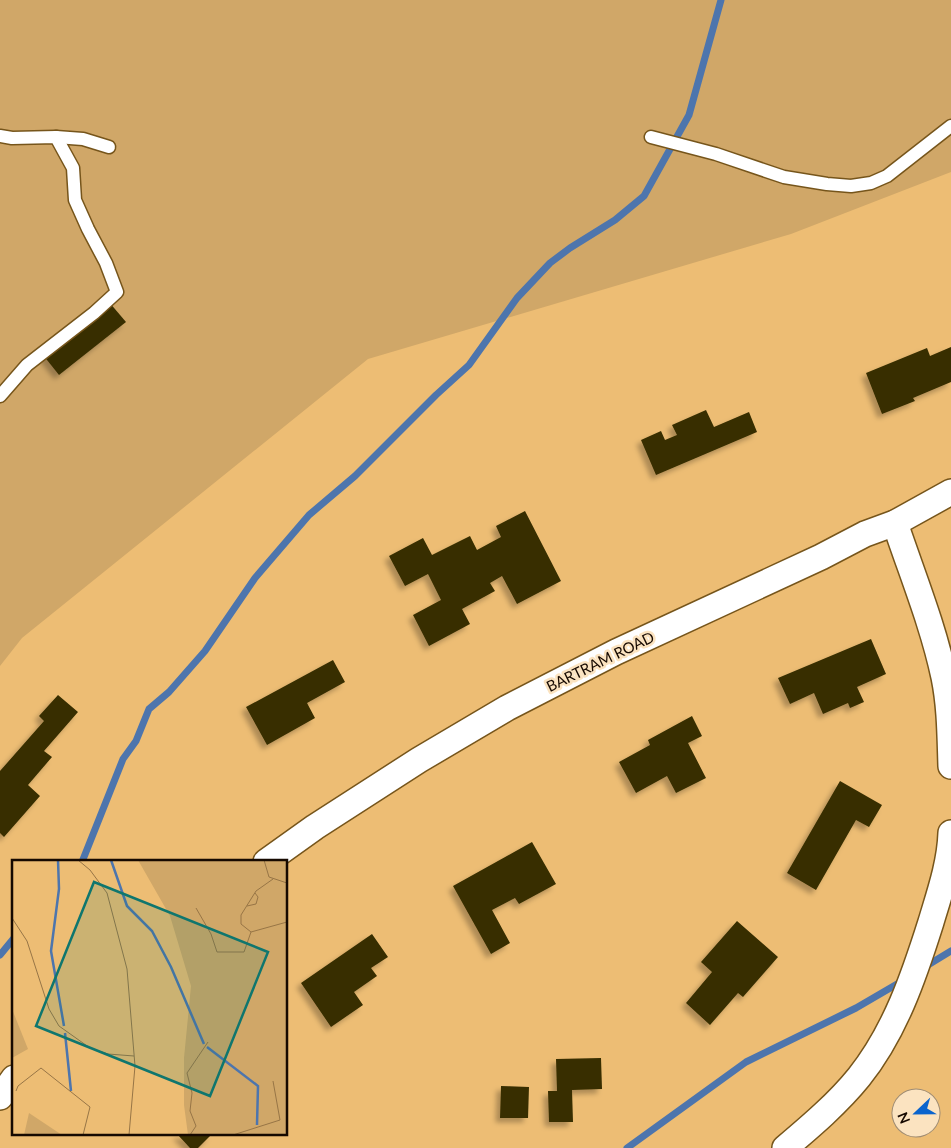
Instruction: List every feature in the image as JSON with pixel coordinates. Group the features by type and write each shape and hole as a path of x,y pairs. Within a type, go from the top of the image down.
{"street":[{"name":"BARTRAM ROAD","path":"269,860 315,827 419,760 507,708 616,652 821,557 865,534 895,523 951,492"},
{"path":"895,523 934,638 944,678 950,718 951,766"},
{"path":"785,1148 823,1115 858,1077 876,1053 896,1017 919,960 946,872 951,832"},
{"path":"0,1097 12,1081"}],"lane":[{"path":"651,137 716,154 784,177 852,186 887,176 951,126"},
{"path":"0,136 26,139 56,137 83,139 109,147"},
{"path":"0,396 27,366 118,292 75,200 72,168 56,137"}],"shaded area":[{"path":"0,0 951,0 951,172 791,234 368,359 22,638 0,666"}],"building":[{"path":"109,302 126,322 59,375 43,355"},
{"path":"951,347 951,382 913,398 915,401 882,414 866,373 927,348 930,356"},
{"path":"706,410 714,427 749,412 757,432 656,475 641,440 661,431 665,440 677,435 672,425"},
{"path":"525,511 561,581 517,604 502,576 490,583 495,591 462,609 470,624 429,646 413,615 441,600 428,574 405,586 389,556 423,538 432,555 470,536 477,550 501,537 496,526"},
{"path":"871,639 886,674 857,687 864,702 850,708 848,703 823,714 814,693 790,704 778,678"},
{"path":"333,660 345,682 307,703 315,718 267,745 246,707"},
{"path":"58,695 78,712 44,751 52,757 28,785 40,796 4,837 0,833 0,771 44,721 39,716"},
{"path":"692,716 702,736 688,743 706,778 676,793 667,776 636,793 619,762 650,745 648,740"},
{"path":"840,781 882,805 869,827 856,820 816,890 787,873"},
{"path":"532,842 556,884 519,904 515,898 492,910 510,943 491,954 453,886"},
{"path":"737,921 778,957 743,997 738,993 710,1025 686,1003 712,972 701,962"},
{"path":"372,934 388,957 371,968 377,976 354,992 363,1005 331,1027 301,983"},
{"path":"601,1058 602,1089 572,1090 573,1122 549,1122 548,1091 557,1091 556,1059"},
{"path":"501,1086 529,1087 528,1118 500,1118"},
{"path":"179,1136 210,1136 198,1148 190,1148"}],"waterway":[{"path":"83,860 123,759 136,741 149,709 169,692 205,651 255,578 309,515 355,476 436,395 469,365 517,298 550,263 615,220 644,196 689,115 721,0"},
{"path":"0,955 12,940"},
{"path":"923,968 951,951"},
{"path":"627,1148 746,1062 856,1008 904,980"}]}
